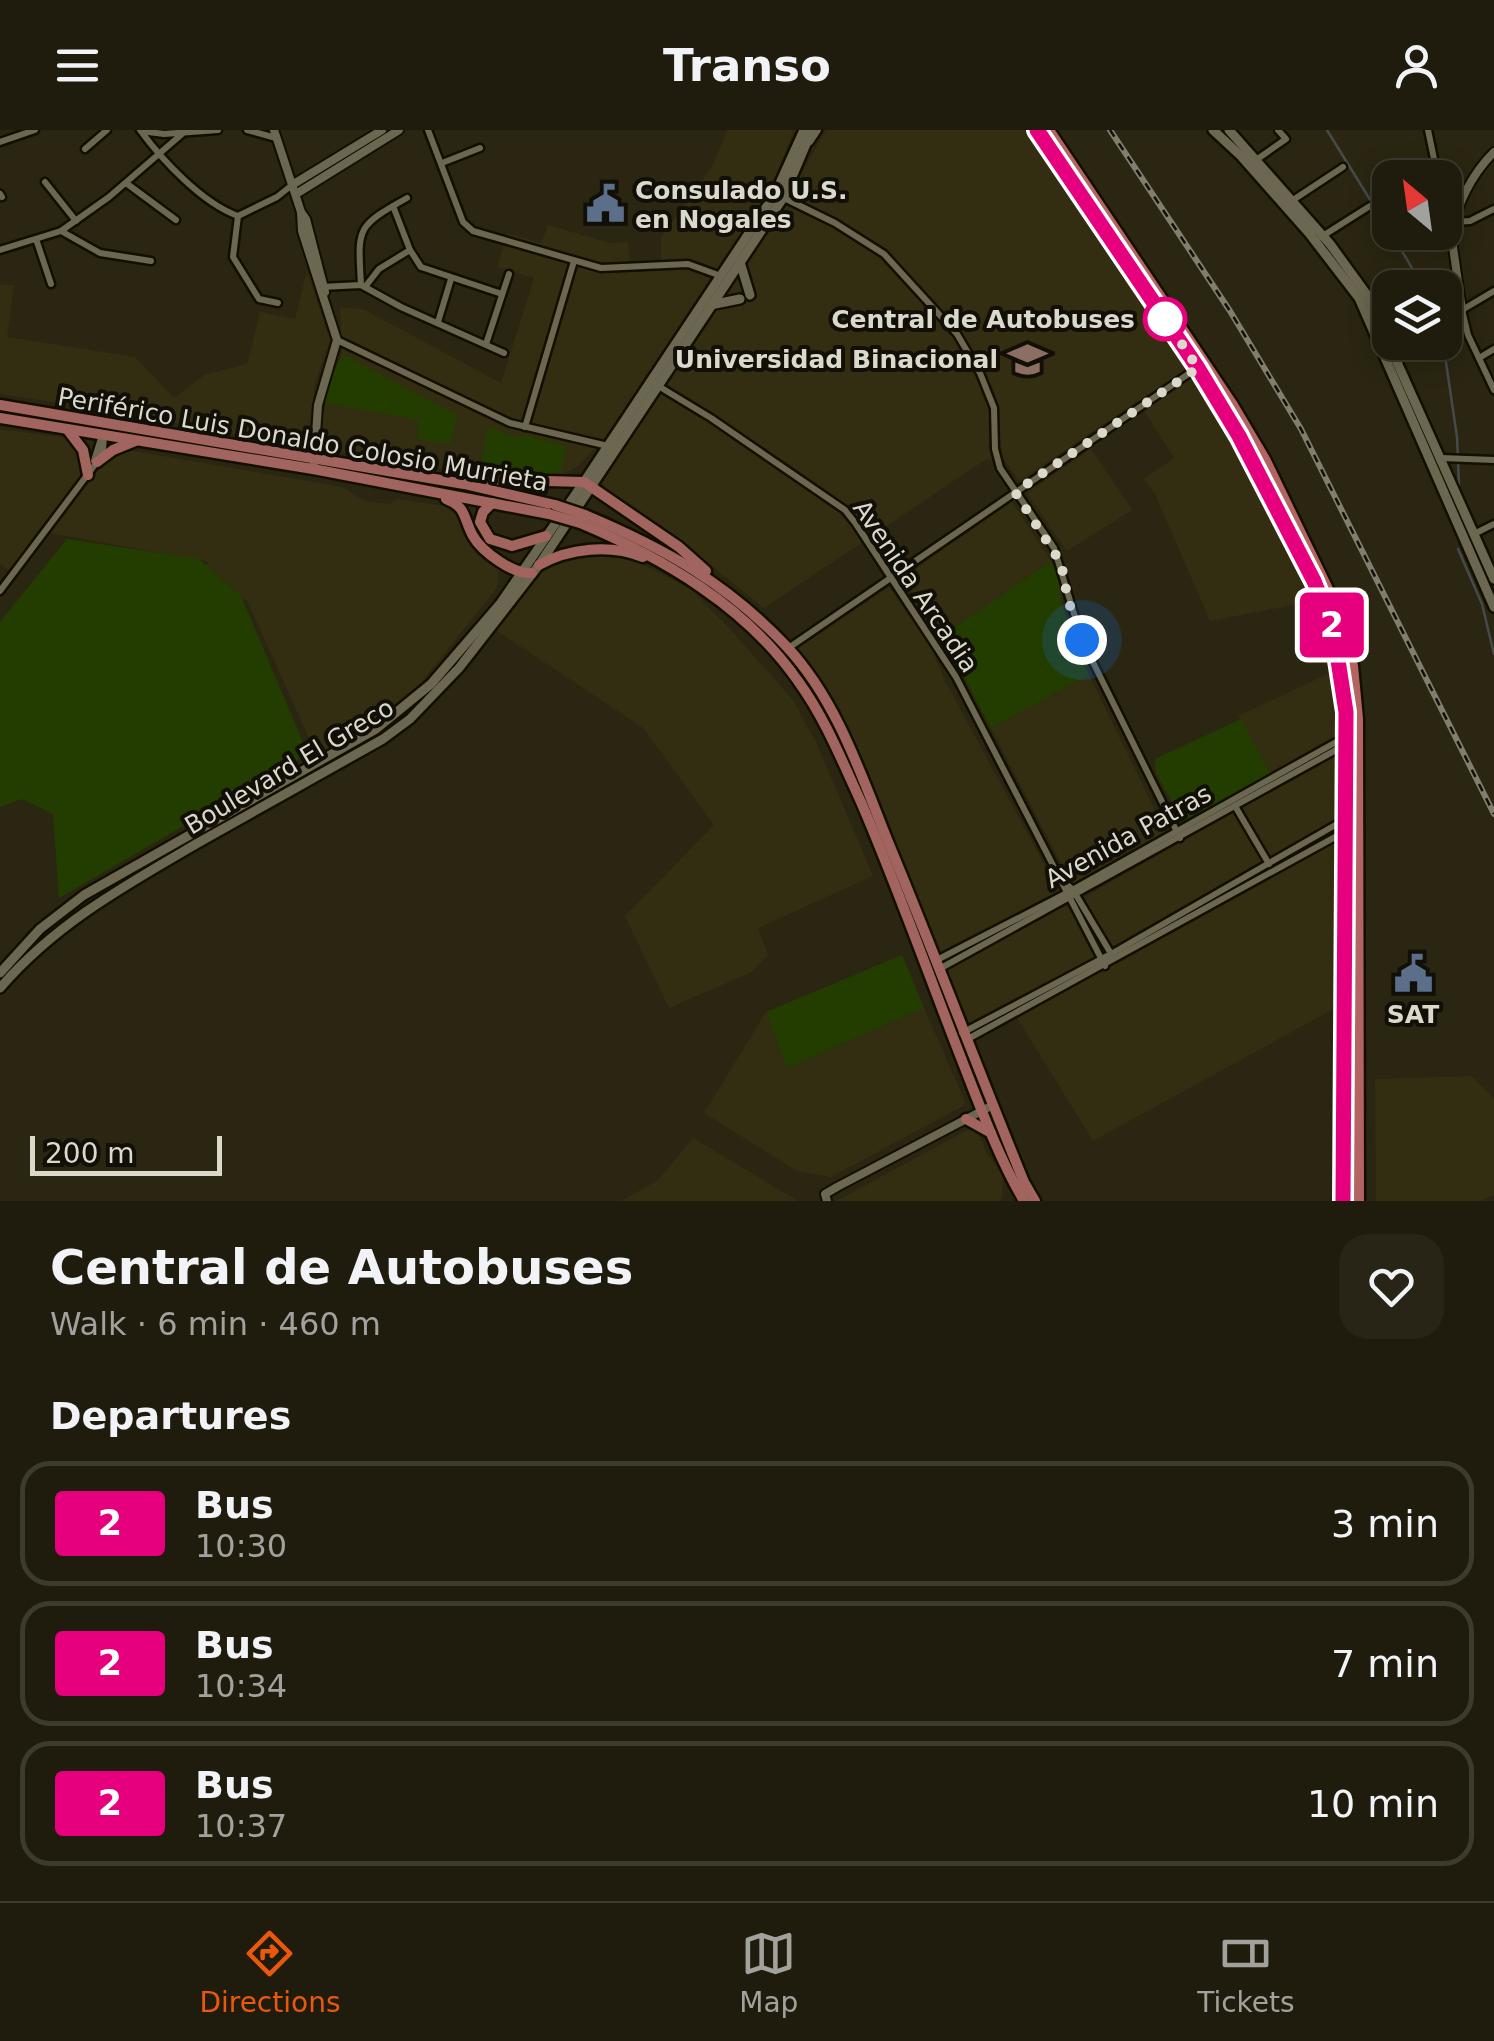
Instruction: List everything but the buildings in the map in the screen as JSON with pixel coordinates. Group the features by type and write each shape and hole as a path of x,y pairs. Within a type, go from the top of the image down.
{"highway":[{"path":"1037,130 1198,368 1266,484 1323,600 1340,657 1346,740 1343,1201"},
{"path":"1052,130 1265,458 1342,618 1354,666 1358,718 1359,1201"},
{"path":"1346,947 1359,915"},
{"path":"1346,947 1359,984"}],"main road":[{"name":"Boulevard El Greco","path":"797,157 801,130"},
{"name":"Boulevard El Greco","path":"531,571 546,536 589,484 608,446 713,305 720,280 740,262 815,130"},
{"path":"1213,130 1288,203"},
{"path":"1229,130 1319,239 1372,313"},
{"name":"Boulevard El Greco","path":"0,988 54,932 99,900 401,712 431,684 531,571 779,196"},
{"path":"713,305 745,297 740,262"},
{"path":"1392,360 1494,607"},
{"path":"1395,360 1494,576"},
{"name":"Periférico Luis Donaldo Colosio Murrieta","path":"0,405 144,430 426,490 552,509"},
{"path":"71,416 103,434 138,434 144,430"},
{"name":"Periférico Luis Donaldo Colosio Murrieta","path":"0,418 136,441 450,482 632,534 712,580 788,648 816,685 854,757 987,1108 1035,1201"},
{"path":"66,428 92,469 113,450 136,441"},
{"path":"450,482 468,479 549,484 570,480 589,484 679,548 712,580"},
{"path":"426,490 462,507 475,540 531,571 558,554 573,551 624,551 675,570"},
{"path":"492,502 480,522 490,539 519,545 546,536"},
{"name":"Periférico Luis Donaldo Colosio Murrieta","path":"582,520 638,548 708,593 777,656 818,712 934,966"},
{"name":"Boulevard El Greco","path":"0,972 40,929 84,895 246,810"},
{"name":"Periférico Luis Donaldo Colosio Murrieta","path":"987,1108 993,1134 1024,1201"},
{"path":"966,1118 993,1134"}],"street":[{"path":"0,142 36,130"},
{"path":"85,149 107,130"},
{"path":"140,130 182,134 218,130"},
{"path":"140,130 158,156 219,206 238,216"},
{"path":"247,130 275,134 306,219 336,340 318,405 314,464"},
{"path":"294,189 382,130"},
{"path":"238,216 399,130"},
{"path":"428,130 468,229 616,270 688,264 720,280"},
{"path":"1256,160 1286,139 1278,130"},
{"path":"1428,130 1434,160"},
{"path":"0,250 61,231 126,183 182,134"},
{"path":"442,162 480,148"},
{"path":"1462,203 1474,175 1494,152"},
{"path":"1288,203 1343,167"},
{"path":"44,182 76,221"},
{"path":"126,183 176,220"},
{"path":"779,196 876,248 946,320 980,373 994,408 996,458 1054,548 1082,640 1178,835"},
{"path":"363,286 358,239 362,228 406,198"},
{"path":"393,206 415,260 427,272 502,294"},
{"path":"1319,239 1370,206"},
{"path":"1462,222 1494,210"},
{"path":"238,216 234,260 259,299 278,304"},
{"path":"61,231 100,253 151,260"},
{"path":"36,239 51,284"},
{"path":"363,286 378,269 410,250"},
{"path":"522,426 574,261"},
{"path":"486,344 508,274"},
{"path":"438,322 451,279"},
{"path":"322,287 363,286 401,308 504,353"},
{"path":"1462,307 1494,291"},
{"path":"1462,327 1494,390"},
{"path":"336,340 522,426 608,446"},
{"path":"1479,358 1494,349"},
{"path":"777,656 1198,368"},
{"name":"Avenida Arcadia","path":"655,383 845,510 956,677 1062,880 1113,957"},
{"path":"0,591 92,469 103,434"},
{"path":"1441,458 1494,460"},
{"path":"1474,534 1494,524"},
{"name":"Avenida Patras","path":"934,966 1071,895 1346,740"},
{"path":"1234,804 1271,868"},
{"path":"960,1038 1103,963 1346,825 1360,822"},
{"path":"1346,825 1360,822"},
{"name":"Avenida Arcadia","path":"1071,895 1103,963"},
{"path":"828,1201 825,1194 987,1108"}],"shaded area":[{"path":"727,130 794,130 768,196 604,439 578,466 559,477 483,476 317,448 328,391 342,354 340,307 365,310 501,383 534,278 497,267 507,233 541,243 548,225 610,243 628,242 630,261 661,260 661,237 713,165"},
{"path":"826,130 1027,130 1196,376 1314,601 1210,621 1155,494 1144,479 1174,458 1138,401 1019,481 1004,459 985,460 764,608 613,497 602,483 793,189"},
{"path":"307,271 330,341 315,383 306,449 124,413 0,394 0,285 14,285 7,337 135,357 174,398 204,375 247,364 260,312 295,319"},
{"path":"0,429 67,438 77,448 83,477 9,570 0,564"},
{"path":"1091,449 1132,510 1067,551 1027,493"},
{"path":"134,451 342,487 365,501 389,504 398,499 451,507 466,539 499,569 497,588 419,685 383,715 317,756 247,600 192,586 209,562 50,533 108,458 117,452"},
{"path":"1012,502 1051,561 942,636 902,578"},
{"path":"570,556 626,556 691,589 730,629 793,700 817,744 873,876 758,928 768,955 752,972 669,1008 625,916 714,825 643,728 497,631 550,562"},
{"path":"889,587 930,644 944,679 1067,907 1276,788 1238,716 1332,672 1342,752 1339,1006 1093,1141 1008,1003 969,1023 851,733 837,705 797,649"},
{"path":"1089,675 1166,833 1072,884 991,728"},
{"path":"924,1008 965,1101 963,1106 831,1177 797,1171 704,1113 766,1012 787,1068"},
{"path":"1472,1076 1494,1099 1494,1195 1480,1201 1376,1201 1375,1079"},
{"path":"975,1126 987,1154 1003,1174 1002,1198 998,1201 836,1201"},
{"path":"693,1138 798,1201 621,1201 658,1180"}],"green space":[{"path":"342,354 457,415 451,444 417,439 419,420 325,403"},
{"path":"488,426 515,438 525,435 566,446 561,471 536,477 479,474"},
{"path":"67,539 199,559 241,596 308,754 59,898 53,814 22,799 0,807 0,622"},
{"path":"1051,561 1069,625 1089,675 991,728 942,636"},
{"path":"1241,719 1271,775 1183,821 1156,774 1155,759"},
{"path":"902,955 924,1008 787,1068 766,1012"}],"waterway":[{"path":"1327,130 1372,203"},
{"path":"1401,250 1413,270"},
{"path":"1446,360 1457,437 1459,485"},
{"path":"1458,549 1482,604 1494,654"}],"railway":[{"path":"1110,130 1230,311 1301,429 1494,814"}],"bus line":[{"name":"2","path":"1037,130 1198,368 1239,436 1314,581 1333,628 1346,712 1343,1201"}],"place":[{"name":"Consulado U.S. en Nogales","path":"605,204"},
{"name":"Central de Autobuses","path":"1165,319"},
{"name":"Universidad Binacional","path":"1028,359"},
{"name":"SAT","path":"1413,973"}],"route":[{"path":"1082,640 1061,563 1015,492 1198,368 1165,319"}]}
